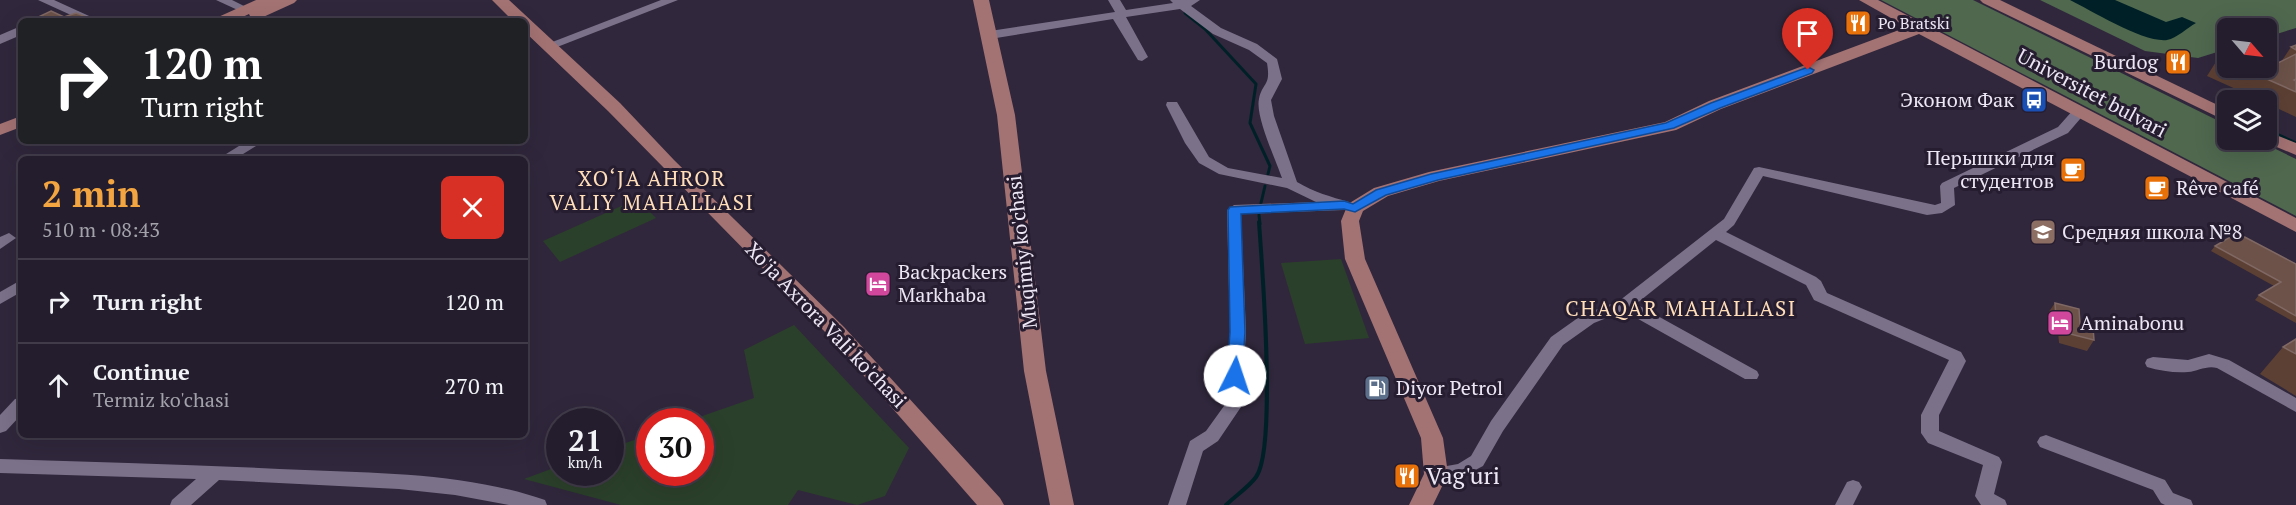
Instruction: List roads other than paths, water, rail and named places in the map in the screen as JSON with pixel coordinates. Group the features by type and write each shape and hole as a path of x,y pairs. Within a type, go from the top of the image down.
{"main road":[{"path":"244,15 268,0"},
{"path":"244,15 289,0"},
{"name":"Xo'ja Axrora Vali ko'chasi","path":"500,0 519,18"},
{"name":"Muqimiy ko'chasi","path":"981,0 1006,115 1035,371 1062,505"},
{"name":"Universitet bulvari","path":"1868,0 2296,226"},
{"name":"Universitet bulvari","path":"1988,0 2217,112"},
{"name":"Xo'ja Axrora Vali ko'chasi","path":"528,27 614,107 837,332 992,505"},
{"path":"1421,505 1436,474 1432,438 1355,259 1350,207 1381,192 1435,176 1670,126 1715,105 1920,28"},
{"path":"0,120 18,112"},
{"path":"0,130 18,122"},
{"path":"2277,141 2296,150"}],"street":[{"path":"44,0 86,18"},
{"path":"222,0 244,15"},
{"path":"548,46 672,0"},
{"path":"1114,0 1122,13"},
{"path":"990,35 1184,2 1217,31 1253,47 1273,62 1276,79 1266,100 1267,116 1292,184"},
{"path":"50,17 66,10"},
{"path":"1122,13 1119,19 1142,57"},
{"path":"0,40 18,31"},
{"path":"1172,105 1204,160 1224,171 1292,184 1310,195 1350,207"},
{"path":"1436,474 1462,470 1477,461 1497,426 1557,340 1588,319 1625,305 1729,222 1760,171 1884,201 1937,210 1948,205 1947,186 2063,129 2079,112"},
{"path":"230,156 251,144"},
{"path":"1178,505 1196,446 1212,436 1232,407 1238,332 1234,210 1350,207"},
{"path":"1714,233 1811,281 1816,285 1820,296 1955,356 1958,361 1930,415 1930,433 1934,438 1993,462 1984,496 1998,505"},
{"path":"0,299 18,287"},
{"path":"1625,305 1751,375"},
{"path":"2153,363 2185,367 2200,365 2209,360 2223,364 2296,406"},
{"path":"0,426 18,407"},
{"path":"2046,442 2159,485 2167,498 2184,505"},
{"path":"0,466 216,472 408,482 508,496 538,505"},
{"path":"179,505 216,472"},
{"path":"1844,505 1853,487"}],"waterway":[{"path":"1185,13 1205,29 1256,84 1250,123 1270,166 1268,174"},
{"path":"2277,134 2296,143"},
{"path":"1261,203 1265,186"},
{"path":"1259,215 1260,224"},
{"path":"1226,505 1256,477 1262,460 1266,431 1265,314 1259,222"}],"place":[{"name":"Po Bratski","path":"1858,23"},
{"name":"Burdog","path":"2178,62"},
{"name":"Эконом Фак","path":"2034,100"},
{"name":"Перышки для студентов","path":"2073,170"},
{"name":"Rêve café","path":"2157,188"},
{"name":"Средняя школа №8","path":"2043,232"},
{"name":"Backpackers Markhaba","path":"878,284"},
{"name":"Aminabonu","path":"2060,323"},
{"name":"Diyor Petrol","path":"1377,388"},
{"name":"Vag'uri","path":"1407,476"}],"district":[{"name":"XO‘JA AHROR VALIY MAHALLASI","path":"652,191"},
{"name":"CHAQAR MAHALLASI","path":"1681,309"}]}
